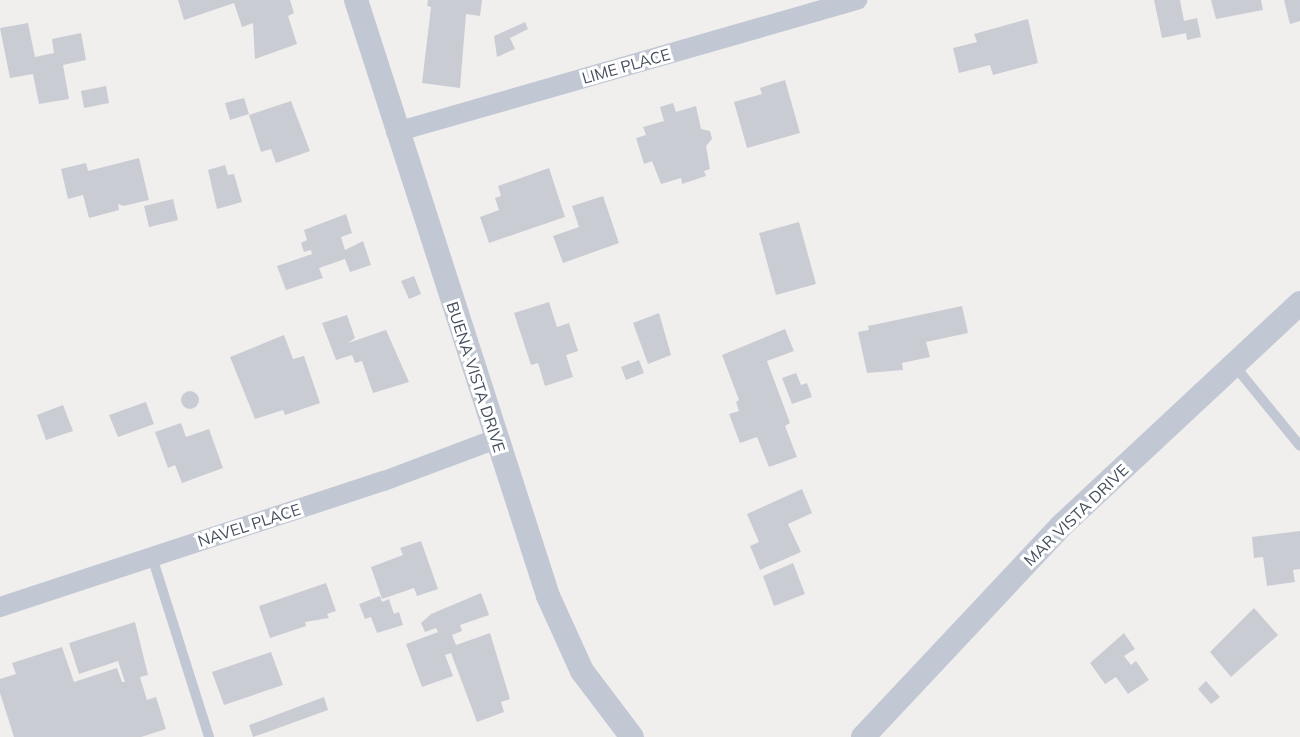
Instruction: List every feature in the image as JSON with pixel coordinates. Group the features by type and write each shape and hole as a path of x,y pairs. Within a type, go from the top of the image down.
{"street":[{"name":"BUENA VISTA DRIVE","path":"356,0 396,132 551,604 582,671 632,737"},
{"name":"LIME PLACE","path":"396,132 857,0"},
{"name":"MAR VISTA DRIVE","path":"862,737 1061,526 1300,303"},
{"name":"NAVEL PLACE","path":"0,607 384,481 496,439"}],"lane":[{"path":"1234,364 1300,446"},
{"path":"152,557 209,737"}],"building":[{"path":"178,0 290,0 294,13 288,16 297,44 255,59 253,23 242,27 234,3 184,20"},
{"path":"428,0 482,0 480,16 466,14 460,88 422,83 431,7 427,6"},
{"path":"1154,0 1180,0 1184,21 1197,18 1201,37 1187,40 1186,33 1162,38"},
{"path":"1211,0 1261,0 1263,10 1216,19"},
{"path":"1284,0 1300,0 1300,21 1290,24"},
{"path":"1028,19 1038,63 993,75 990,65 959,73 953,48 977,42 974,34"},
{"path":"525,22 528,29 510,38 515,49 497,57 494,36"},
{"path":"28,23 35,57 54,53 52,39 81,33 86,60 63,65 69,99 39,104 33,74 10,78 0,28"},
{"path":"785,80 800,133 747,148 734,102 762,94 760,88"},
{"path":"106,86 109,103 84,108 81,91"},
{"path":"244,98 249,114 230,120 225,103"},
{"path":"291,101 310,151 276,163 271,149 261,152 249,115"},
{"path":"673,103 676,112 696,106 701,129 710,131 712,139 706,146 710,169 704,171 706,176 682,184 681,178 661,184 652,161 644,164 636,138 646,135 643,127 664,121 660,107"},
{"path":"139,158 149,200 123,206 118,204 119,210 89,218 83,195 68,199 61,169 86,163 88,171"},
{"path":"225,165 228,175 234,174 242,202 217,209 208,170"},
{"path":"549,168 565,217 489,243 480,217 499,210 495,198 501,196 498,186"},
{"path":"603,196 619,243 563,263 553,236 579,227 572,206"},
{"path":"173,199 178,220 149,227 144,206"},
{"path":"346,214 352,233 341,237 345,250 363,241 371,265 350,272 345,259 319,268 323,278 286,290 277,266 312,254 311,250 304,252 301,243 307,240 304,230"},
{"path":"799,222 816,284 776,295 759,233"},
{"path":"414,276 421,294 409,299 401,281"},
{"path":"549,302 557,327 569,323 578,351 566,355 573,377 545,386 538,363 531,365 514,313"},
{"path":"962,306 968,333 926,342 930,357 902,363 903,370 867,373 858,332 869,330 868,326"},
{"path":"659,313 671,355 648,364 633,323"},
{"path":"347,315 355,338 348,343 386,330 409,382 373,393 362,361 355,363 352,355 336,360 322,323"},
{"path":"785,329 794,351 767,361 790,423 785,426 797,457 769,467 757,437 740,443 729,414 739,411 736,402 739,400 722,355"},
{"path":"284,335 293,359 304,356 320,403 285,415 283,410 255,419 230,357"},
{"path":"639,360 644,373 626,380 621,367"},
{"path":"796,373 801,385 807,383 812,397 792,404 782,378"},
{"path":"186,391 194,391 199,396 197,407 186,409 181,404 181,396"},
{"path":"146,402 154,424 118,437 109,415"},
{"path":"63,405 73,431 46,440 37,415"},
{"path":"181,423 186,437 209,429 223,468 182,483 175,465 168,468 155,432"},
{"path":"802,489 812,513 788,524 801,552 760,570 750,546 759,542 747,514"},
{"path":"1300,531 1300,569 1293,570 1295,582 1267,586 1263,557 1254,558 1252,537"},
{"path":"421,541 438,589 417,596 414,588 382,599 371,567 403,555 400,548"},
{"path":"793,563 805,594 774,606 763,576"},
{"path":"326,583 336,611 327,614 329,618 305,622 306,626 270,638 259,606"},
{"path":"481,593 489,615 460,625 462,631 452,635 456,645 490,633 510,699 501,702 504,712 477,722 451,653 445,655 453,676 422,687 406,644 438,632 436,628 425,632 421,623 431,614"},
{"path":"380,596 382,602 389,599 394,614 399,612 403,625 377,633 371,617 365,619 359,604"},
{"path":"1254,608 1278,635 1231,677 1210,652"},
{"path":"135,622 148,675 140,677 147,700 156,697 166,729 141,737 14,737 0,693 0,679 16,674 12,663 62,647 74,682 117,668 122,682 125,682 118,661 79,674 69,643"},
{"path":"1124,633 1135,649 1124,656 1131,665 1136,661 1149,680 1128,694 1116,677 1105,684 1090,663"},
{"path":"271,652 283,685 224,705 212,672"},
{"path":"1206,681 1220,697 1211,704 1198,689"},
{"path":"324,697 328,710 253,737 249,725"}]}
